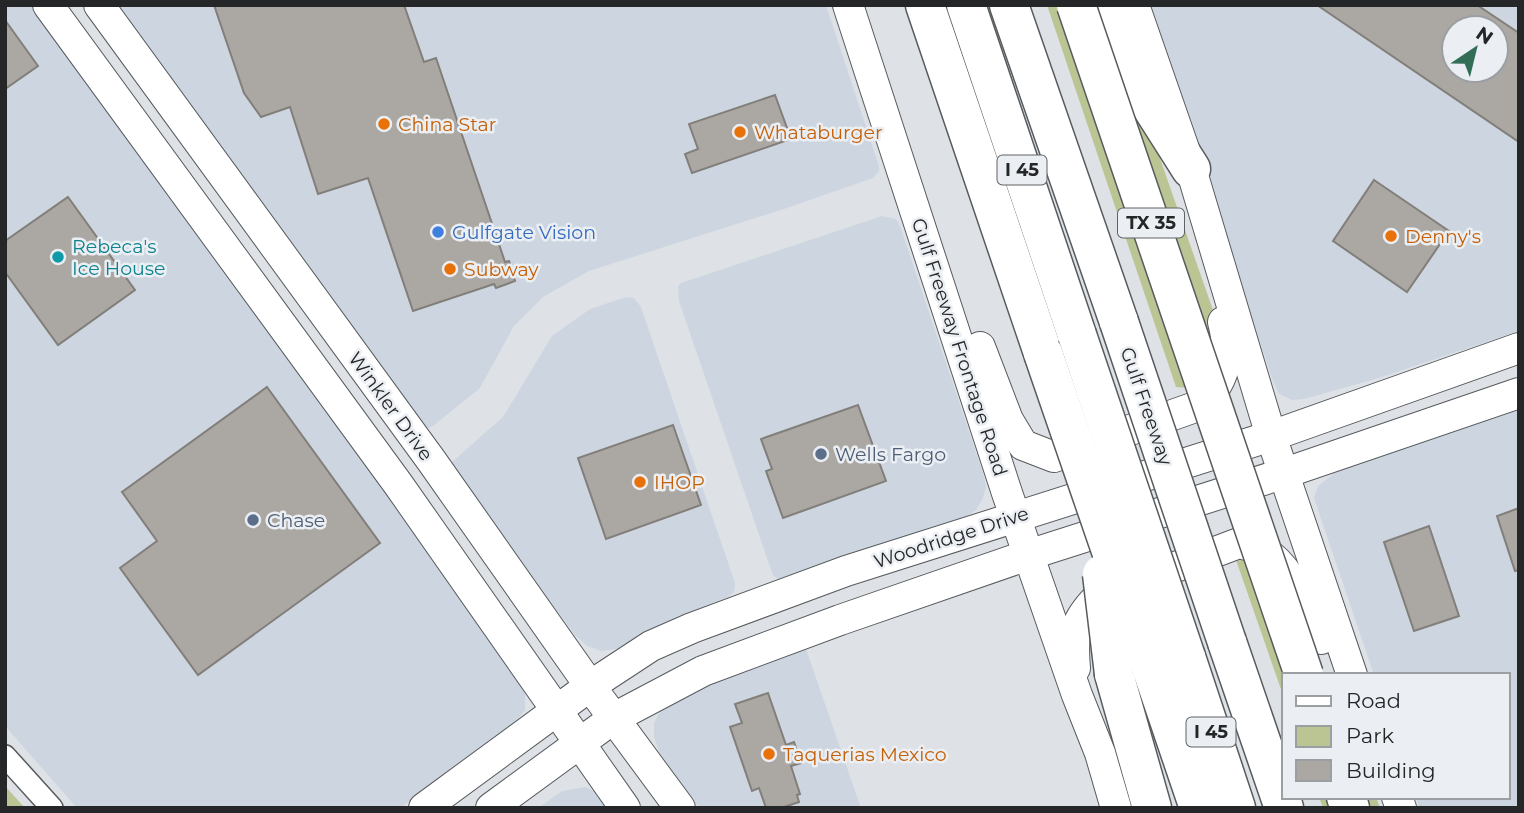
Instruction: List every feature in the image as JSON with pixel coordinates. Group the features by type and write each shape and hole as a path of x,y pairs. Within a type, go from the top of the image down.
{"highway":[{"name":"I 45","path":"925,5 1092,499 1236,808"},
{"name":"I 45","path":"966,5 1077,335 1168,662 1199,808"},
{"name":"Gulf Freeway","path":"1009,5 1284,808"},
{"name":"TX 35","path":"1076,5 1303,673"},
{"path":"1102,5 1151,106 1191,169"},
{"path":"1092,499 1114,674 1152,808"}],"main road":[{"path":"48,5 398,485 625,808"},
{"name":"Winkler Drive","path":"99,5 431,460 590,686 680,808"},
{"name":"Gulf Freeway Frontage Road","path":"848,5 1028,555 1100,753 1116,808"},
{"path":"1134,5 1191,169 1271,436 1351,673"},
{"path":"114,95 148,73"},
{"path":"914,205 932,223 1008,420 1023,445 1054,457 1198,406 1209,397 1219,383 1226,361 1227,338 1215,292 1220,273"},
{"path":"228,251 242,249 255,258 280,291 329,321"},
{"name":"Woodridge Drive","path":"424,808 590,686 651,646 692,628 846,571 1271,436 1519,348"},
{"path":"336,400 370,377"},
{"path":"491,808 614,718 703,671 1028,555 1285,473 1519,393"},
{"path":"398,485 431,460"},
{"path":"1077,695 1073,646 1076,625 1099,596 1239,543 1261,549 1279,565 1307,604 1335,673"}],"street":[{"path":"5,757 52,808"}],"shaded area":[{"path":"5,5 33,5 520,679 525,694 525,710 514,724 400,808 77,808 5,726"},
{"path":"117,5 826,5 879,171 873,178 784,209 589,271 543,297 514,326 480,388 426,429"},
{"path":"1148,5 1519,5 1519,331 1379,378 1304,399 1292,400 1279,394"},
{"path":"882,216 896,219 900,226 983,473 986,486 983,498 976,510 966,517 779,580 770,567 679,301 678,286"},
{"path":"626,297 634,298 641,307 735,583 734,592 728,597 676,617 616,649 601,651 587,646 575,635 454,471 452,462 503,417 552,336 590,309"},
{"path":"1519,410 1519,808 1419,808 1417,799 1510,799 1510,673 1373,673 1314,498 1318,486 1337,471"},
{"path":"806,649 861,808 699,808 659,752 654,737 654,723 659,713 669,701 682,693"},
{"path":"585,787 599,793 613,808 538,808 562,791"}],"green space":[{"path":"1047,5 1095,5 1156,147 1221,333 1201,389 1176,387"},
{"path":"1236,560 1256,562 1284,673 1282,692"},
{"path":"5,786 25,808 5,808"},
{"path":"1320,799 1377,799 1380,808 1323,808"}],"building":[{"path":"214,5 404,5 424,62 436,58 505,262 509,261 515,281 496,288 494,284 413,311 368,178 318,194 290,107 261,117 244,93"},
{"path":"1317,5 1477,5 1490,14 1440,14 1440,84 1510,84 1510,27 1519,33 1519,142"},
{"path":"5,20 38,66 5,89"},
{"name":"Whataburger","path":"775,95 791,139 692,173 685,154 698,149 689,124"},
{"name":"Denny's","path":"1374,180 1449,231 1407,292 1333,241"},
{"name":"Rebeca's Ice House","path":"68,197 135,290 58,345 5,272 5,241"},
{"name":"Chase","path":"267,387 380,543 198,675 120,568 157,541 122,492"},
{"name":"Wells Fargo","path":"858,405 886,481 783,518 766,471 772,469 761,439"},
{"name":"IHOP","path":"673,425 701,505 606,539 578,458"},
{"path":"1519,508 1519,570 1515,571 1497,516"},
{"path":"1429,526 1459,616 1414,631 1384,542"},
{"name":"Taquerias Mexico","path":"768,693 786,745 794,742 801,763 791,766 800,794 797,795 799,802 781,808 766,808 759,788 752,791 730,727 742,723 735,704"}],"place":[{"name":"China Star","path":"384,124"},
{"name":"Whataburger","path":"740,132"},
{"name":"Gulfgate Vision","path":"438,232"},
{"name":"Denny's","path":"1391,236"},
{"name":"Rebeca's Ice House","path":"58,257"},
{"name":"Subway","path":"450,269"},
{"name":"Wells Fargo","path":"821,454"},
{"name":"IHOP","path":"640,482"},
{"name":"Chase","path":"253,520"},
{"name":"Taquerias Mexico","path":"769,754"}]}
